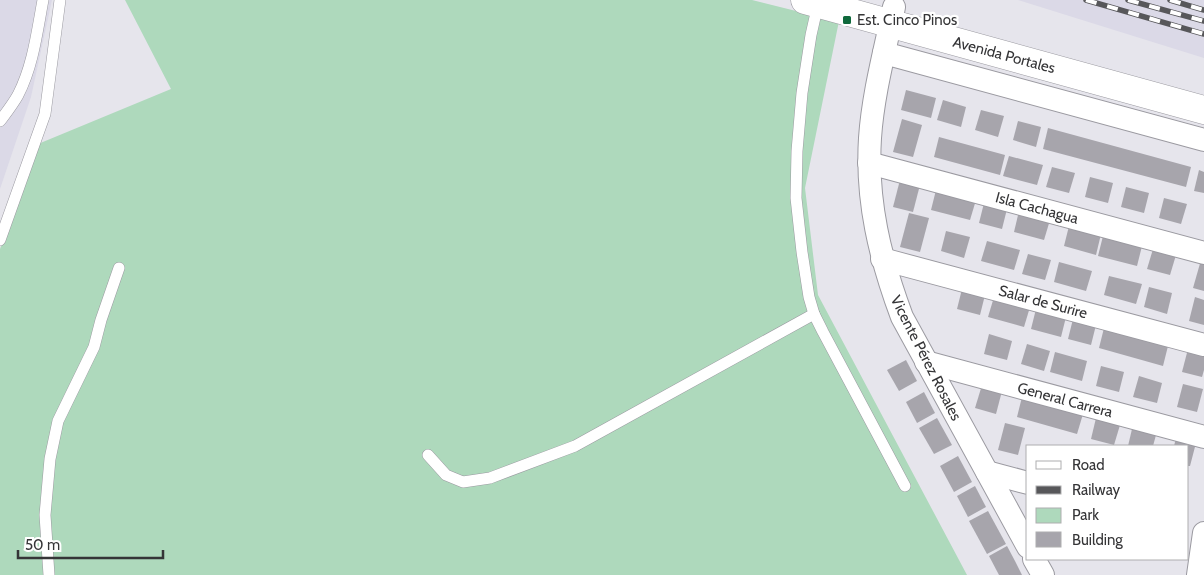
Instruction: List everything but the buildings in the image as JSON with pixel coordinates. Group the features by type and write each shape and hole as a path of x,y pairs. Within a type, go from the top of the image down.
{"main road":[{"name":"Avenida Portales","path":"811,2 885,10 1204,94"},
{"name":"Avenida Portales","path":"885,10 1204,110"}],"street":[{"name":"Vicente Pérez Rosales","path":"885,10 884,53 873,110 869,163 875,227 882,259 902,317 1026,542"},
{"name":"Avenida Portales","path":"884,53 1204,140"},
{"name":"Isla Cachagua","path":"869,163 1204,253"},
{"name":"Salar de Surire","path":"882,259 1204,345"},
{"name":"General Carrera","path":"926,362 1204,437"},
{"path":"987,472 1026,482"},
{"path":"1189,526 1204,532 1198,575"},
{"path":"1035,560 1044,575"}],"lane":[{"path":"0,122 25,80 44,0"},
{"path":"0,240 45,114 60,0"},
{"path":"811,2 811,35 802,93 796,198 809,297 814,314 905,486"},
{"path":"49,575 45,515 50,459 58,421 94,346 119,268"},
{"path":"428,455 446,475 454,479 463,482 490,478 575,446 814,314"}],"shaded area":[{"path":"0,0 52,0 31,97 0,189"},
{"path":"1018,0 1204,0 1204,58 1159,44"}],"green space":[{"path":"125,0 752,0 839,21 805,188 818,295 967,575 0,575 0,249 38,144 171,89"}],"railway":[{"path":"1086,0 1204,34"},
{"path":"1128,0 1204,21"},
{"path":"1170,0 1204,10"}],"place":[{"name":"Est. Cinco Pinos","path":"847,20"}]}
